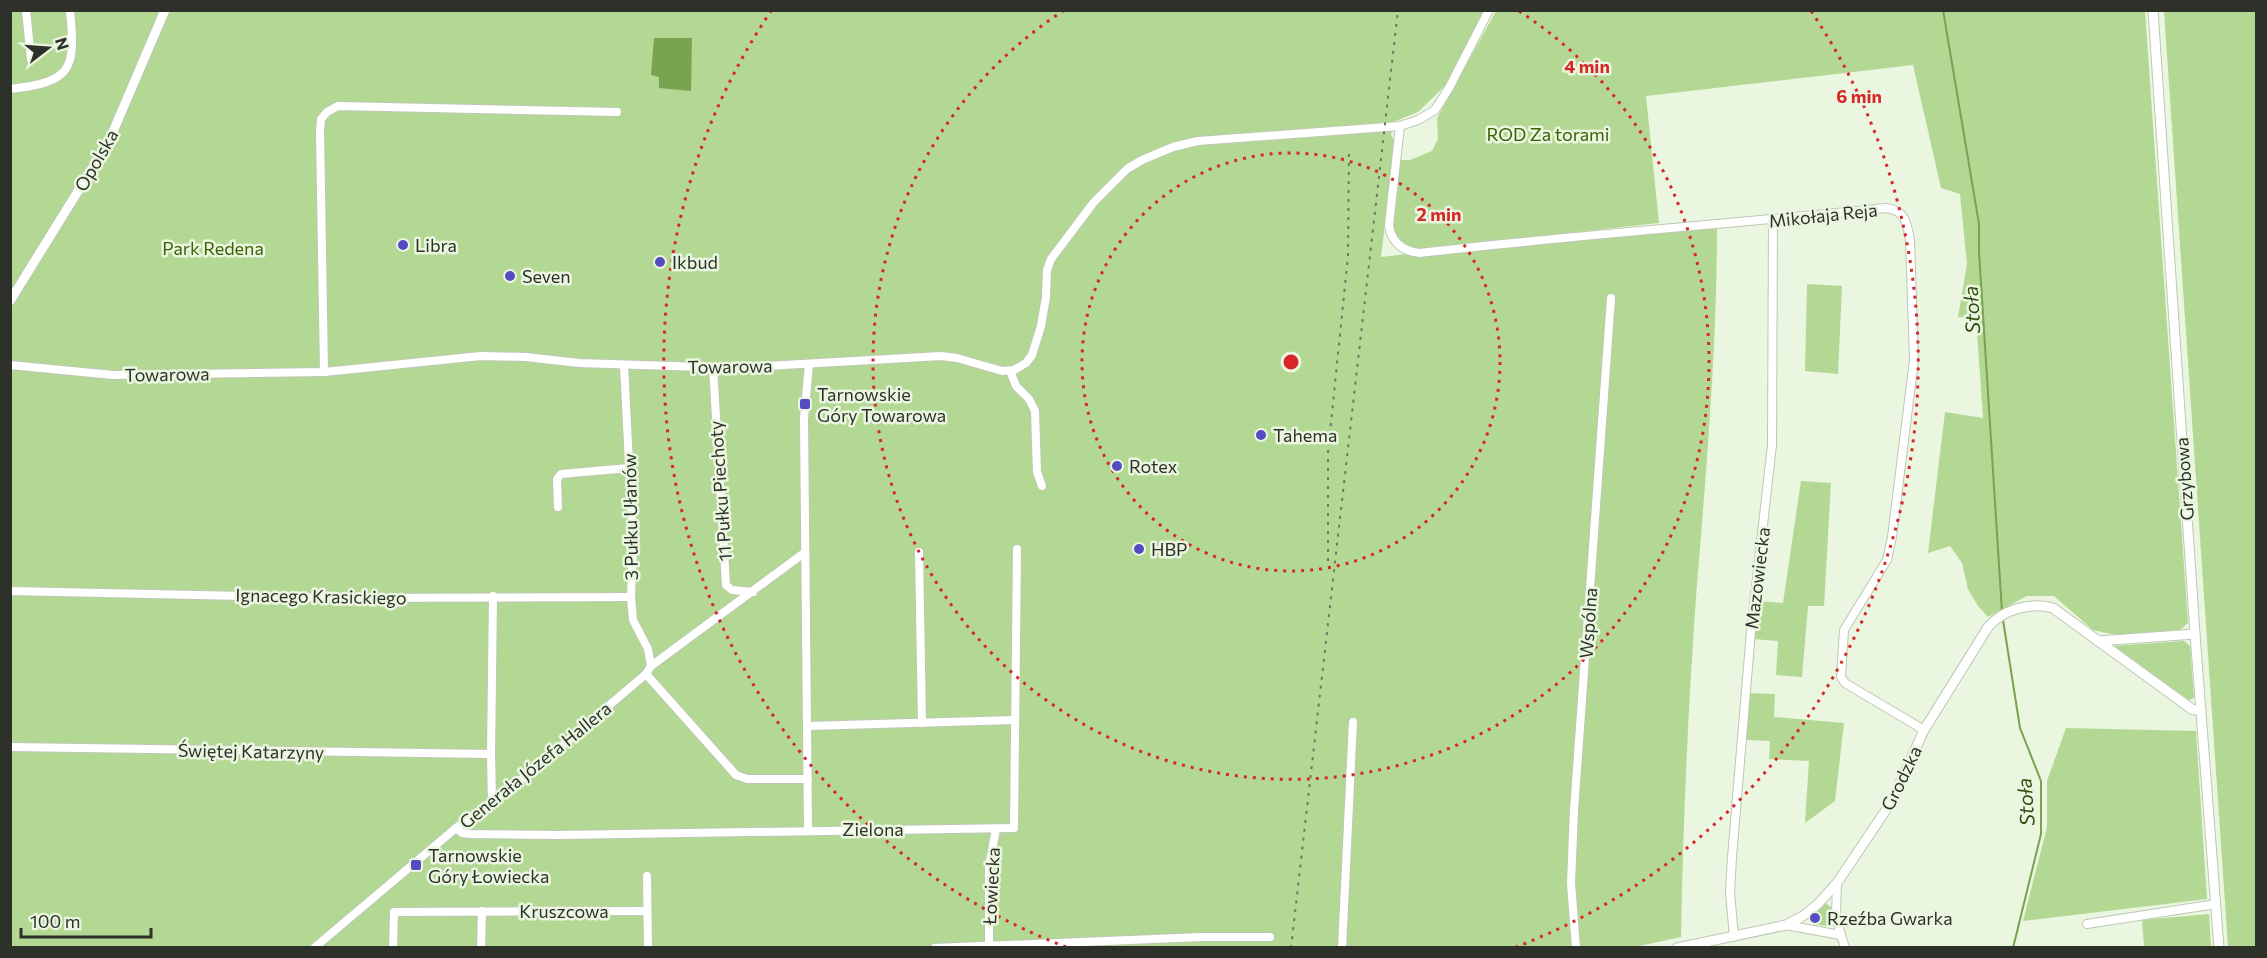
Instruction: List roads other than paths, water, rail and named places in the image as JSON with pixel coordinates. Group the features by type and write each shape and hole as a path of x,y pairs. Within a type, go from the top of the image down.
{"street":[{"path":"26,10 31,59"},
{"path":"10,89 41,86 61,76 67,69 72,59 73,43 70,10"},
{"name":"Opolska","path":"10,301 109,141 165,10"},
{"path":"1042,486 1037,472 1035,411 1029,399 1016,386 1010,371 1023,366 1032,355 1044,311 1047,270 1078,221 1094,202 1130,167 1157,152 1198,141 1400,126 1418,120 1435,110 1449,88 1489,10"},
{"name":"Grzybowa","path":"2153,10 2195,634 2219,948"},
{"path":"324,372 320,131 321,118 327,112 338,106 617,112"},
{"name":"Mikołaja Reja","path":"1400,126 1389,225 1394,239 1404,249 1411,252 1886,208 1901,213 1908,226 1914,360 1892,537 1887,560 1844,630 1841,677 1845,682 1924,730"},
{"name":"Mazowiecka","path":"1734,937 1730,892 1732,857 1750,631 1772,445 1773,219"},
{"name":"Wspólna","path":"1576,948 1571,882 1573,819 1611,298"},
{"name":"Towarowa","path":"10,365 113,375 324,372 482,356 624,365 752,368 941,356 1010,371"},
{"path":"808,830 808,726 801,556 804,419 809,364"},
{"name":"3 Pułku Ułanów","path":"624,365 633,543 631,597 633,620 648,649 651,666"},
{"name":"11 Pułku Piechoty","path":"713,367 726,585 732,590 753,592"},
{"path":"558,507 557,479 561,474 629,468"},
{"path":"996,829 1014,828 1017,549"},
{"path":"919,552 922,723"},
{"name":"Generała Józefa Hallera","path":"314,948 456,828 526,776 646,674 651,666 801,556"},
{"name":"Ignacego Krasickiego","path":"10,591 335,598 631,597"},
{"path":"492,802 493,596"},
{"name":"Grodzka","path":"1677,948 1786,925 1803,916 1818,904 1837,884 1892,801 1924,730 1988,627 2003,614 2029,606 2041,605 2053,608 2193,710 2201,709"},
{"path":"2098,641 2195,634"},
{"path":"646,674 736,774 747,779 808,779"},
{"path":"808,726 1015,720"},
{"path":"1342,948 1353,722"},
{"name":"Świętej Katarzyny","path":"10,747 491,754"},
{"name":"Zielona","path":"456,828 462,833 470,834 559,835 996,829"},
{"name":"Łowiecka","path":"989,945 989,867 996,829"},
{"path":"647,876 648,948"},
{"path":"1837,884 1836,918 1845,948"},
{"path":"2087,924 2216,904"},
{"path":"481,948 482,911"},
{"name":"Kruszcowa","path":"393,948 394,912 647,911"},
{"path":"1786,925 1840,935"},
{"name":"Łowiecka","path":"935,948 1270,937"}],"waterway":[{"name":"Stoła","path":"1943,10 1979,224 2002,612"},
{"name":"Stoła","path":"2003,620 2020,728 2041,781 2041,834 2013,948"}],"railway":[{"path":"1291,948 1398,10"},
{"path":"1328,561 1328,452 1348,256 1349,149"}],"place":[{"name":"Libra","path":"403,245"},
{"name":"Ikbud","path":"660,262"},
{"name":"Seven","path":"510,276"},
{"name":"Tarnowskie Góry Towarowa","path":"805,404"},
{"name":"Tahema","path":"1261,435"},
{"name":"Rotex","path":"1117,466"},
{"name":"HBP","path":"1139,549"},
{"name":"Tarnowskie Góry Łowiecka","path":"416,865"},
{"name":"Rzeźba Gwarka","path":"1815,918"}],"park label":[{"name":"ROD Za torami","path":"1548,134"},
{"name":"Park Redena","path":"213,248"}]}
